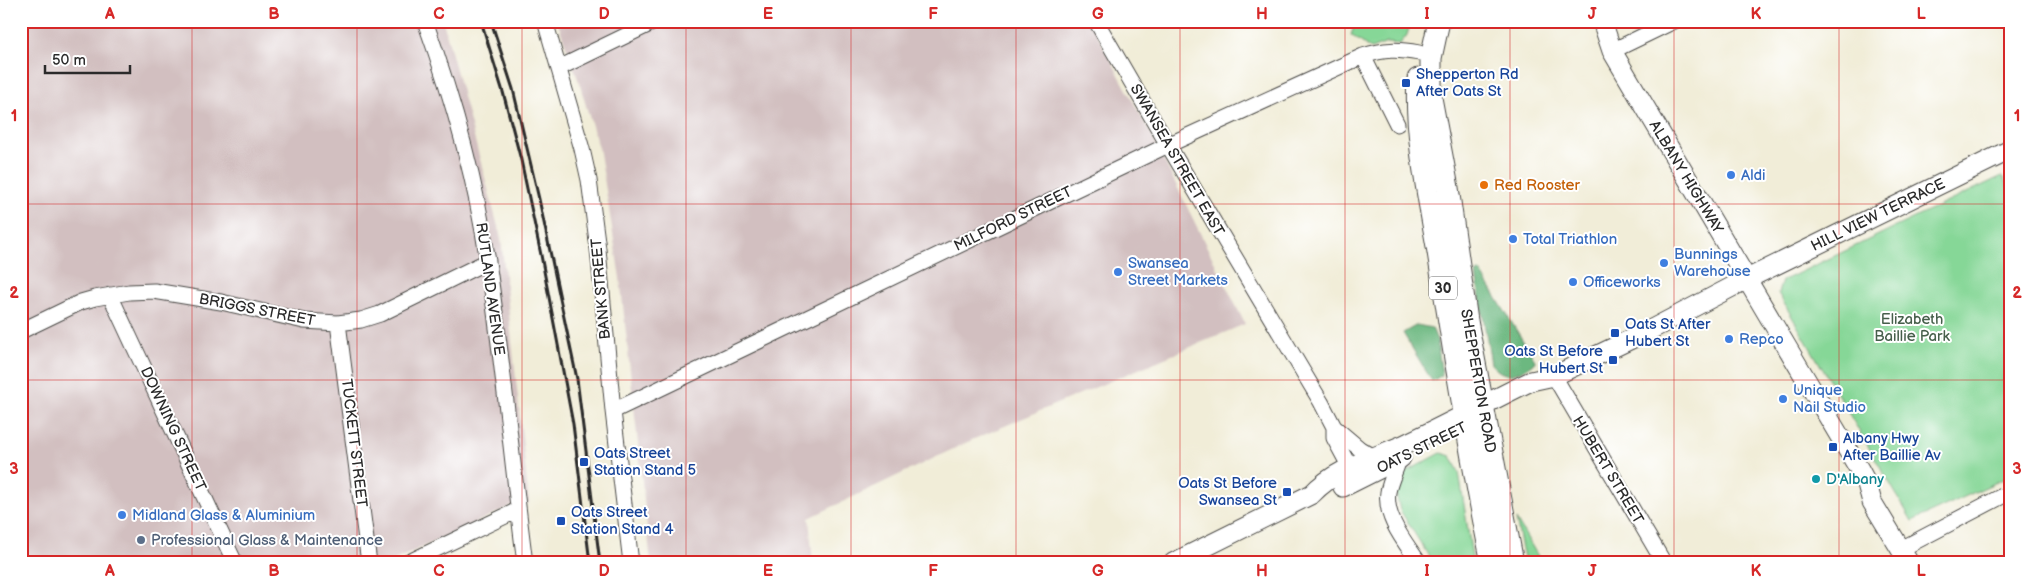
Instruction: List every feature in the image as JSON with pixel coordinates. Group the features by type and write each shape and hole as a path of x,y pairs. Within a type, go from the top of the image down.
{"highway":[{"name":"SHEPPERTON ROAD","path":"1426,21 1419,53 1417,87 1421,144 1465,421 1492,563"},
{"name":"SHEPPERTON ROAD","path":"1439,21 1431,58 1432,98 1448,188 1467,321 1513,563"}],"main road":[{"name":"ALBANY HIGHWAY","path":"1588,21 1597,38 1612,51"},
{"name":"ALBANY HIGHWAY","path":"1602,21 1612,51 1867,484 1872,502 1907,552 1920,563"},
{"name":"HILL VIEW TERRACE","path":"1747,279 2010,150"},
{"name":"OATS STREET","path":"1354,474 1399,459 1484,411 1531,381 1554,376 1650,330 1747,279"},
{"name":"OATS STREET","path":"1173,563 1312,494 1329,493 1374,457 1465,421"}],"street":[{"name":"RUTLAND AVENUE","path":"425,21 468,161 488,261 525,563"},
{"name":"BANK STREET","path":"545,21 589,180 631,563"},
{"path":"559,68 656,21"},
{"name":"SWANSEA STREET EAST","path":"1096,21 1334,427 1360,449 1374,457"},
{"path":"1612,51 1674,21"},
{"name":"MILFORD STREET","path":"613,411 1168,146 1363,56 1381,50 1399,49 1419,53"},
{"path":"1363,56 1397,124"},
{"name":"BRIGGS STREET","path":"21,331 81,302 129,292 154,291 221,302 304,321 338,323 361,320 380,314 488,261"},
{"name":"DOWNING STREET","path":"110,296 235,563"},
{"name":"TUCKETT STREET","path":"338,323 369,563"},
{"name":"HUBERT STREET","path":"1554,376 1664,563"},
{"name":"SWANSEA STREET EAST","path":"1334,427 1334,438 1354,474"},
{"path":"1399,459 1388,495 1390,512 1396,527 1419,563"},
{"path":"1907,552 2010,492"},
{"path":"408,563 518,510"}],"shaded area":[{"path":"21,21 443,21 501,238 529,503 511,506 388,563 21,563"},
{"path":"557,21 1090,21 1155,142 1245,324 974,439 809,518 813,563 651,563 620,278 600,153 579,82"}],"green space":[{"path":"1356,21 1411,21 1407,35 1400,44 1387,43 1371,49 1351,35"},
{"name":"Elizabeth Baillie Park","path":"2002,176 2010,191 2010,476 1912,521 1778,293 1782,281"},
{"path":"1480,271 1536,362 1514,374 1503,373 1491,364 1476,274"},
{"path":"1417,325 1432,328 1437,340 1442,375 1432,381 1403,333"},
{"path":"1441,453 1451,456 1459,472 1473,563 1433,563 1400,510 1396,494 1404,473"},
{"path":"1516,519 1542,563 1525,563"}],"railway":[{"path":"481,21 503,92 521,160 541,255 573,424 590,563"},
{"path":"491,21 513,89 539,199 577,379 600,563"}],"place":[{"name":"Shepperton Rd After Oats St","path":"1406,83"},
{"name":"Aldi","path":"1731,175"},
{"name":"Red Rooster","path":"1484,185"},
{"name":"Total Triathlon","path":"1513,239"},
{"name":"Bunnings Warehouse","path":"1664,263"},
{"name":"Swansea Street Markets","path":"1118,272"},
{"name":"Officeworks","path":"1573,282"},
{"name":"Oats St After Hubert St","path":"1615,333"},
{"name":"Repco","path":"1729,339"},
{"name":"Oats St Before Hubert St","path":"1613,360"},
{"name":"Unique Nail Studio","path":"1783,399"},
{"name":"Albany Hwy After Baillie Av","path":"1833,447"},
{"name":"Oats Street Station Stand 5","path":"584,462"},
{"name":"D'Albany","path":"1816,479"},
{"name":"Oats St Before Swansea St","path":"1287,492"},
{"name":"Midland Glass & Aluminium","path":"122,515"},
{"name":"Oats Street Station Stand 4","path":"561,521"},
{"name":"Professional Glass & Maintenance","path":"141,540"}]}
